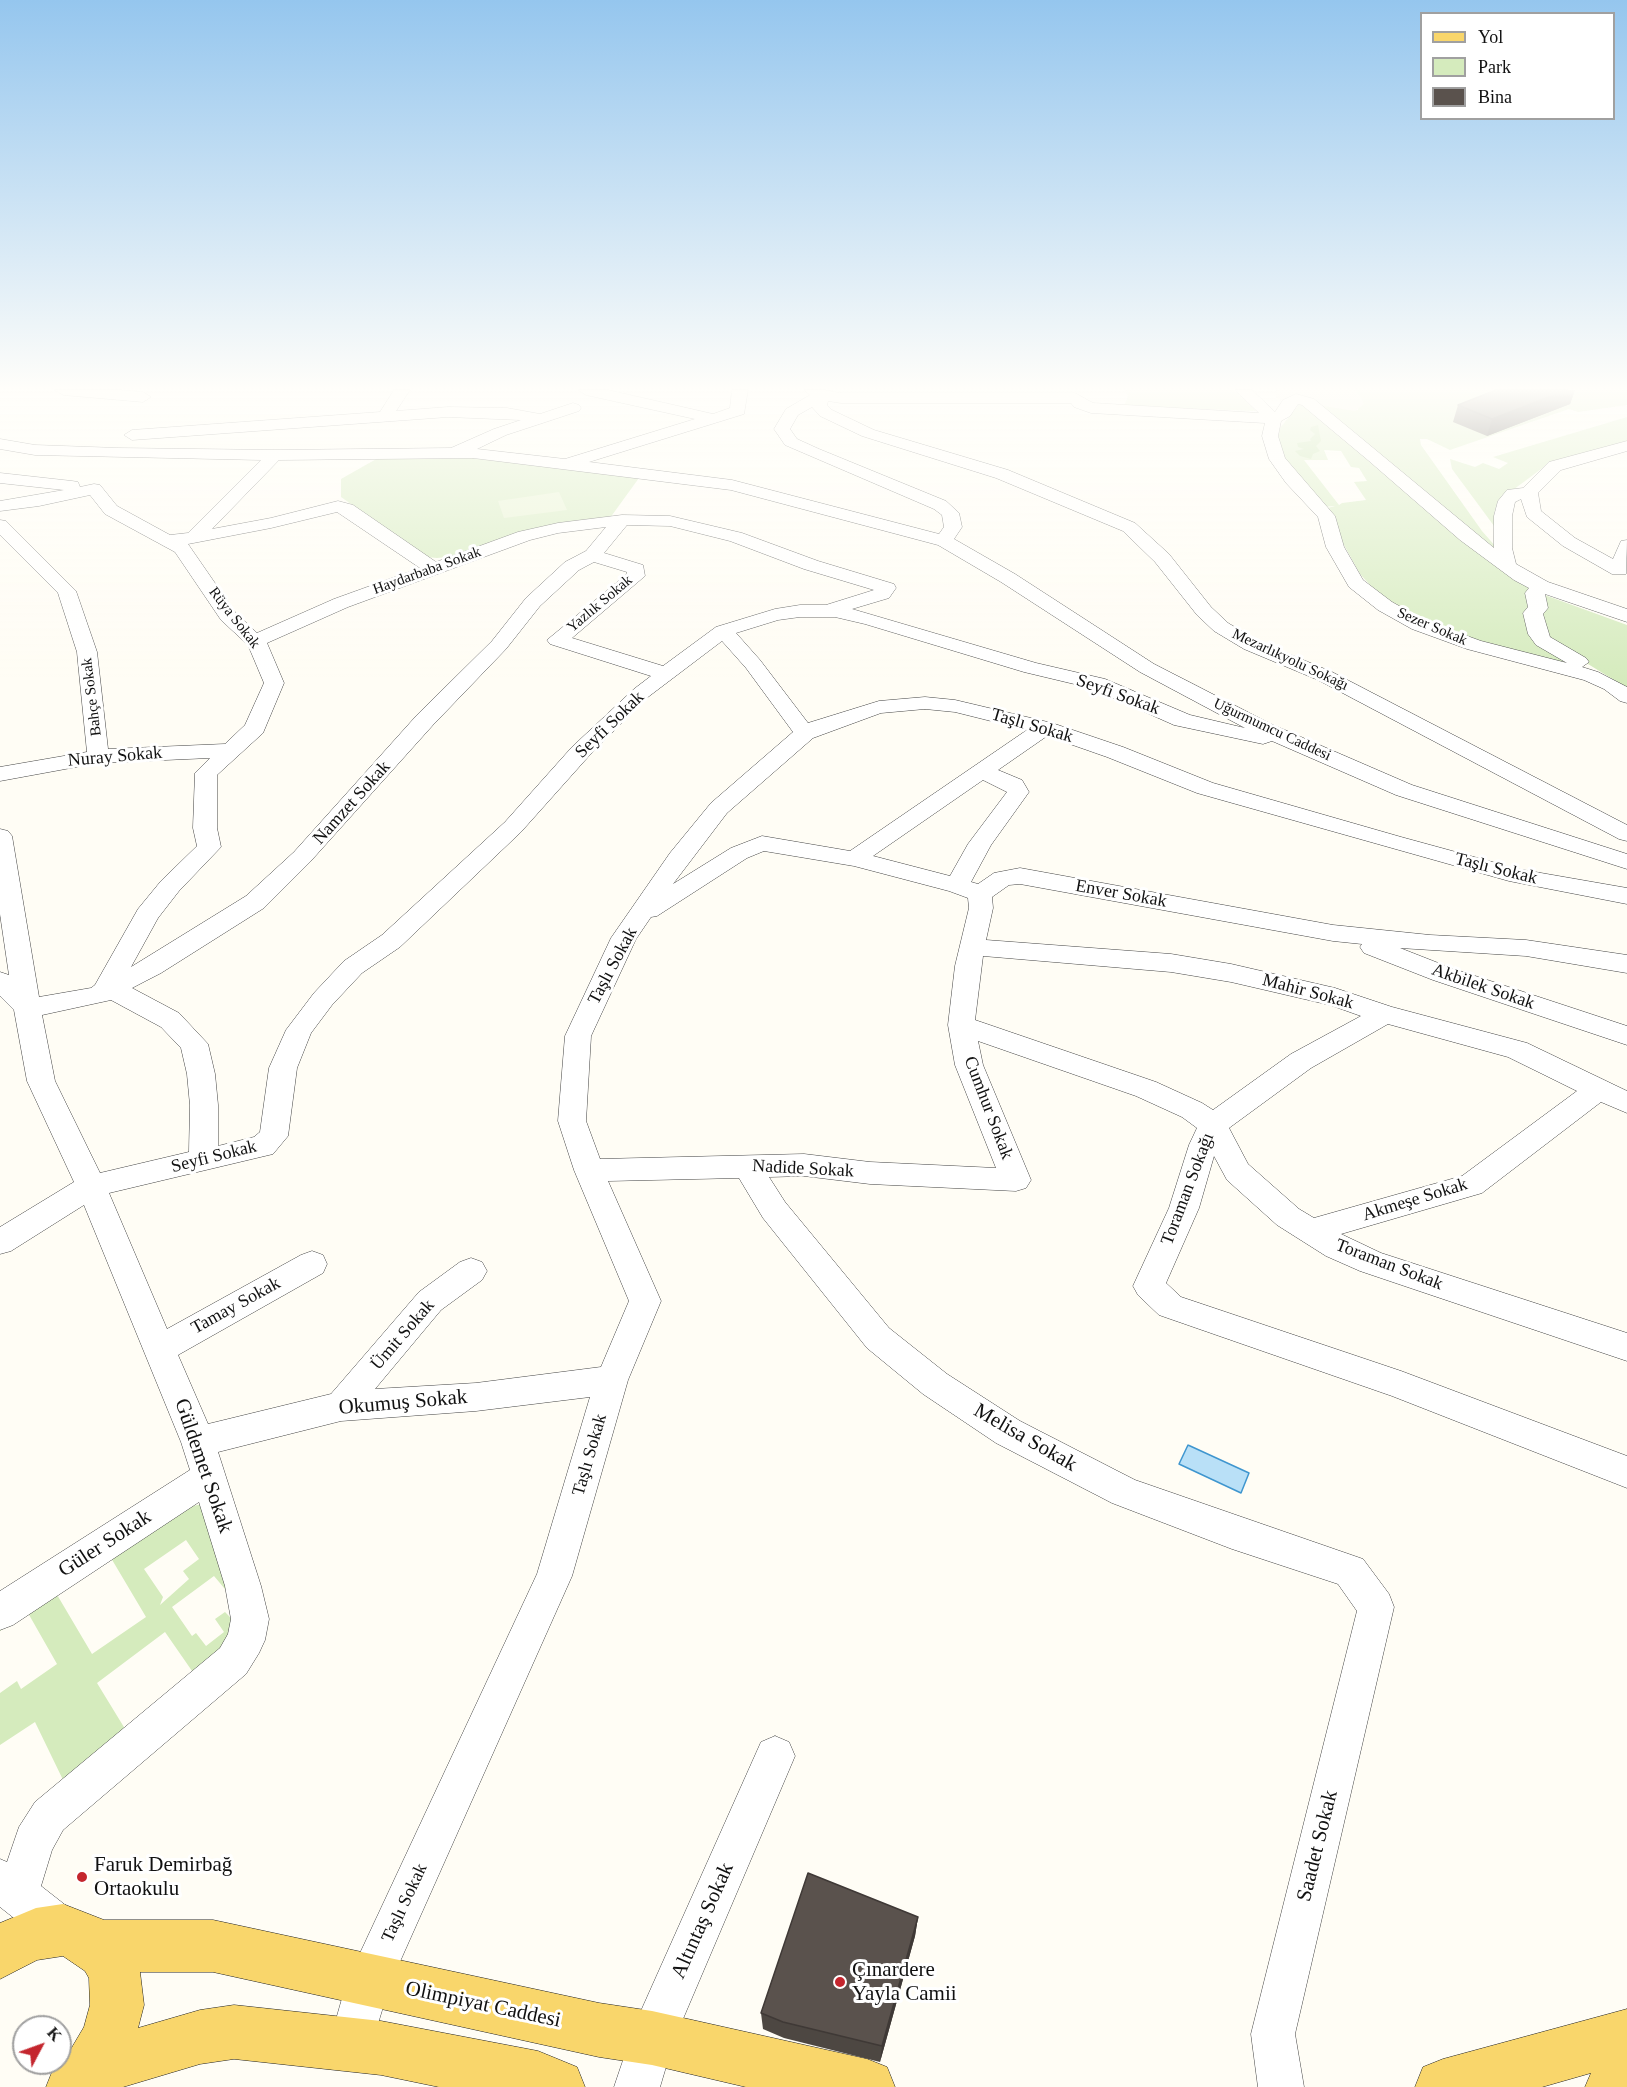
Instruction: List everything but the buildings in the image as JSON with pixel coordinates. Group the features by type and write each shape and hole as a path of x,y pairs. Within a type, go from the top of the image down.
{"main road":[{"name":"Olimpiyat Caddesi","path":"0,1953 8,1946 36,1934 213,1946 599,2030 652,2038 867,2087"},
{"path":"80,1938 104,1952 115,1976 117,2005 108,2037 82,2078"},
{"path":"82,2078 200,2037 234,2032 381,2048 538,2079 557,2087"},
{"path":"1443,2087 1627,2036"},
{"path":"1613,2087 1627,2083"}],"street":[{"path":"0,506 39,501 68,487"},
{"name":"Rüya Sokak","path":"107,990 147,915 170,886 209,847 205,828 206,773 255,728 274,683 255,641 228,616 182,548 111,510 108,487"},
{"path":"193,538 243,487"},
{"name":"Uğurmumcu Caddesi","path":"741,487 944,541 1008,578 1147,668 1263,729 1404,789 1627,862"},
{"path":"897,487 940,505 950,513 953,527 944,541"},
{"name":"Mezarlıkyolu Sokağı","path":"1034,487 1129,527 1162,558 1204,611 1221,627 1251,645 1325,676 1627,834"},
{"name":"Sezer Sokak","path":"1300,487 1326,516 1335,548 1356,583 1385,606 1419,625 1474,645 1590,676 1627,697"},
{"path":"1410,487 1466,536 1521,576 1541,586 1627,616"},
{"path":"1532,487 1529,493 1533,513 1569,543 1623,572 1627,545"},
{"path":"1507,566 1503,548 1503,516 1507,501 1513,494 1529,493"},
{"path":"170,540 193,538 271,523 338,506 347,508 433,568"},
{"name":"Namzet Sokak","path":"27,1007 50,1006 107,990 152,967 255,902 302,857 425,720 499,645 532,602 572,566 592,555 622,520"},
{"name":"Haydarbaba Sokak","path":"255,641 341,603 524,536 558,528 622,520 670,520 736,537 811,565 887,588 882,594 824,611"},
{"name":"Bahçe Sokak","path":"0,525 67,591 87,652 98,756"},
{"name":"Yazlık Sokak","path":"592,555 636,569 636,576 557,640 667,674"},
{"path":"1541,586 1536,593 1538,608 1533,614 1538,633 1543,641 1589,670 1590,676"},
{"name":"Seyfi Sokak","path":"0,1242 91,1186 263,1146 274,1136 283,1068 299,1030 323,999 352,967 391,941 513,827 580,752 641,693 723,631 775,615 800,611 835,611 870,619 1032,668 1098,684 1182,720 1203,726 1236,734 1291,741"},
{"path":"723,631 753,664 805,733"},
{"name":"Taşlı Sokak","path":"351,2044 369,1981 554,1576 612,1380 645,1301 589,1170 572,1121 578,1036 624,938 678,858 719,808 805,733 879,707 925,703 955,705 1044,728 1115,752 1205,788 1292,814 1517,876 1627,896"},
{"path":"854,859 1044,728"},
{"name":"Nuray Sokak","path":"0,774 98,756 232,750"},
{"path":"642,914 739,853 762,843 854,859 969,890 980,844 1018,792 1014,785 981,771"},
{"name":"Güldemet Sokak","path":"0,836 41,1081 91,1186 198,1442 246,1597 250,1619 246,1640 233,1661 49,1816 9,1887"},
{"name":"Enver Sokak","path":"969,890 1003,878 1020,876 1340,934 1430,943 1526,948 1627,964"},
{"name":"Cumhur Sokak","path":"969,890 981,908 968,966 961,1025 969,1065 1016,1180"},
{"name":"Akbilek Sokak","path":"1340,934 1442,974 1627,1036"},
{"name":"Mahir Sokak","path":"972,947 1171,963 1231,972 1335,997 1385,1014 1517,1050 1627,1103"},
{"path":"0,981 27,1007"},
{"path":"107,990 170,1020 194,1044 201,1074 204,1105 203,1160"},
{"path":"1213,1125 1301,1061 1385,1014"},
{"name":"Toraman Sokak","path":"961,1025 1146,1089 1192,1110 1213,1125 1238,1172 1288,1217 1336,1247 1371,1262 1627,1347"},
{"name":"Akmeşe Sokak","path":"1311,1231 1472,1185 1598,1090"},
{"name":"Toraman Sokağı","path":"1213,1125 1203,1145 1184,1208 1149,1286 1170,1306 1401,1385 1627,1472"},
{"name":"Nadide Sokak","path":"589,1170 804,1165 870,1173 1016,1180"},
{"name":"Melisa Sokak","path":"747,1166 774,1210 878,1338 935,1384 1008,1432 1124,1492 1350,1571 1376,1607"},
{"name":"Tamay Sokak","path":"159,1349 312,1264"},
{"name":"Ümit Sokak","path":"341,1406 430,1301 471,1271"},
{"name":"Okumuş Sokak","path":"198,1442 341,1406 476,1397 612,1380"},
{"name":"Güler Sokak","path":"0,1612 210,1476"},
{"name":"Saadet Sokak","path":"1281,2087 1273,2034 1376,1607"},
{"name":"Altıntaş Sokak","path":"637,2087 652,2038 775,1756"},
{"path":"9,1887 80,1938"}],"green space":[{"path":"341,487 632,487 610,518 527,531 447,557 437,558 426,557 341,497"},
{"path":"1306,487 1325,487 1339,505 1366,500 1358,487 1404,487 1529,588 1534,638 1582,669 1470,638 1406,610 1379,595 1360,574 1324,509 1335,506 1322,507"},
{"path":"1418,487 1451,487 1497,548 1495,551"},
{"path":"1466,487 1516,487 1498,501 1494,513 1497,530"},
{"path":"559,492 567,510 504,518 498,501"},
{"path":"1542,594 1627,625 1627,688 1549,640 1539,615"},
{"path":"203,1504 230,1595 214,1576 172,1607 192,1636 196,1633 206,1646 224,1632 215,1619 225,1612 239,1626 199,1681 165,1632 97,1683 130,1737 65,1784 35,1722 0,1745 0,1693 17,1681 21,1689 57,1664 28,1613 0,1631 0,1622 56,1593 92,1654 146,1617 111,1558 193,1506","holes":["186,1540 199,1559 183,1571 189,1579 160,1605 163,1597 144,1569"]}],"water":[{"path":"1188,1445 1249,1473 1241,1493 1179,1464"}],"place":[{"name":"Faruk Demirbağ Ortaokulu","path":"82,1877"},
{"name":"Çınardere Yayla Camii","path":"840,1982"}]}
